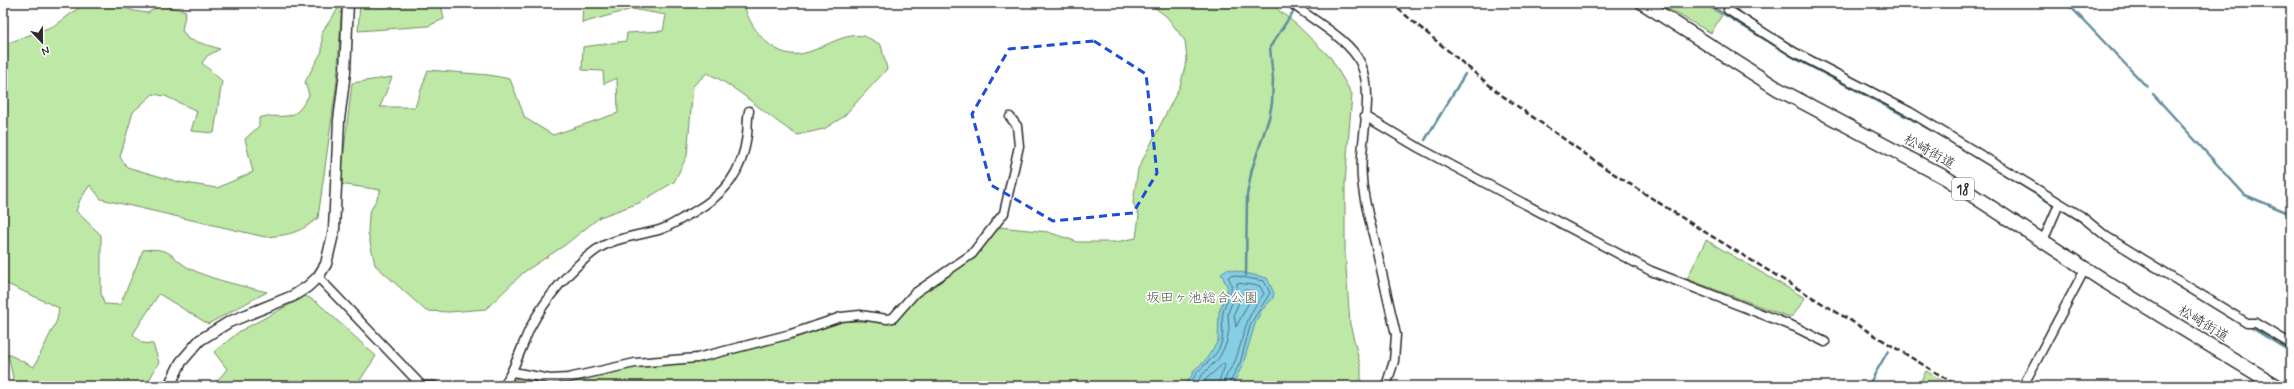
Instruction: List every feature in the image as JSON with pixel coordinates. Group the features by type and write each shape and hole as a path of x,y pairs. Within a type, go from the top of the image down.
{"main road":[{"name":"松崎街道","path":"1643,3 1778,89 1946,178 2085,269 2277,386"}],"street":[{"path":"169,386 181,362 209,334 245,314 293,296 308,287 318,277 326,264 334,230 339,120 348,40 348,3"},
{"path":"1291,3 1300,6 1336,36 1350,50 1361,64 1366,84 1367,102 1362,178 1396,335 1394,362 1386,386"},
{"path":"1728,10 1794,52 1910,112 2081,216 2107,237 2240,318 2247,322 2256,323 2291,344"},
{"path":"504,386 513,372 530,328 570,272 597,249 621,239 663,229 721,194 734,177 741,158 747,136 749,111"},
{"path":"1365,116 1419,148 1651,271 1789,324 1825,342"},
{"path":"513,372 550,379 568,378 635,363 697,358 791,334 841,317 860,315 887,319 895,317 915,293 972,254 1004,213 1019,146 1017,126 1010,117"},
{"path":"2044,242 2059,204"},
{"path":"2023,386 2085,269"},
{"path":"318,277 422,386 435,386"}],"highlighted area":[{"path":"1094,41 1146,74 1157,173 1133,213 1053,221 991,185 972,114 1009,49"}],"green space":[{"path":"85,3 114,3 134,11 148,13 159,5 186,11 182,30 188,39 220,49 207,56 202,63 222,81 214,133 191,131 197,111 165,96 153,94 133,112 120,157 127,167 179,182 217,188 253,172 245,139 259,126 259,118 269,116 289,116 294,114 298,111 309,95 305,82 322,51 322,32 342,3 337,80 318,218 305,227 294,232 265,237 101,199 90,185 80,200 76,211 101,235 101,293 104,304 120,305 143,250 153,249 167,252 187,267 203,275 267,292 208,324 159,294 133,334 142,343 153,344 159,362 146,386 18,386 14,383 8,354 34,367 57,320 59,308 3,282 3,45 56,25"},
{"path":"360,3 441,3 444,19 428,26 358,31"},
{"path":"583,3 744,3 746,12 756,31 771,46 780,51 790,54 800,54 839,39 864,36 881,45 887,69 843,117 824,129 797,135 730,86 707,73 693,86 687,156 674,182 639,203 600,217 565,245 524,272 486,309 449,312 426,311 375,265 368,233 369,214 381,190 340,184 352,83 392,77 380,107 415,107 428,70 489,75 510,79 525,118 553,135 618,113 617,78 604,84 603,71 582,70 583,47 626,41 627,33 663,31 666,15 632,9 582,23"},
{"name":"坂田ヶ池総合公園","path":"1149,3 1270,3 1297,25 1331,58 1352,94 1345,183 1345,253 1350,324 1361,368 1361,386 510,386 515,379 521,377 538,382 558,384 636,367 701,361 808,333 841,321 896,322 918,295 975,257 999,227 1048,232 1078,242 1116,242 1136,238 1139,215 1133,203 1138,169 1180,86 1187,59 1185,41 1167,17"},
{"path":"1658,3 1702,3 1722,15 1711,33"},
{"path":"1706,240 1805,298 1793,316 1786,316 1687,279"},
{"path":"306,296 318,303 376,356 356,386 213,386 227,369 214,352 240,331"},
{"path":"1926,371 1951,386 1918,386"}],"water":[{"path":"1227,269 1267,278 1274,293 1273,298 1261,311 1255,324 1243,364 1232,386 1181,386 1190,379 1194,370 1205,361 1218,341 1219,312 1228,288 1221,273"}],"waterway":[{"path":"1706,3 1798,60 1905,116"},
{"path":"2067,3 2147,87"},
{"path":"1246,275 1247,195 1252,169 1269,118 1272,103 1273,80 1270,47 1293,12"},
{"path":"1425,140 1465,74"},
{"path":"2153,94 2245,195 2291,214"},
{"path":"1911,119 1952,142"},
{"path":"1960,147 2055,206"},
{"path":"2062,210 2085,224"},
{"path":"2247,325 2291,352"},
{"path":"1868,386 1888,351"}],"railway":[{"path":"1391,3 1500,94 1608,170 1695,226 1958,386"}]}
